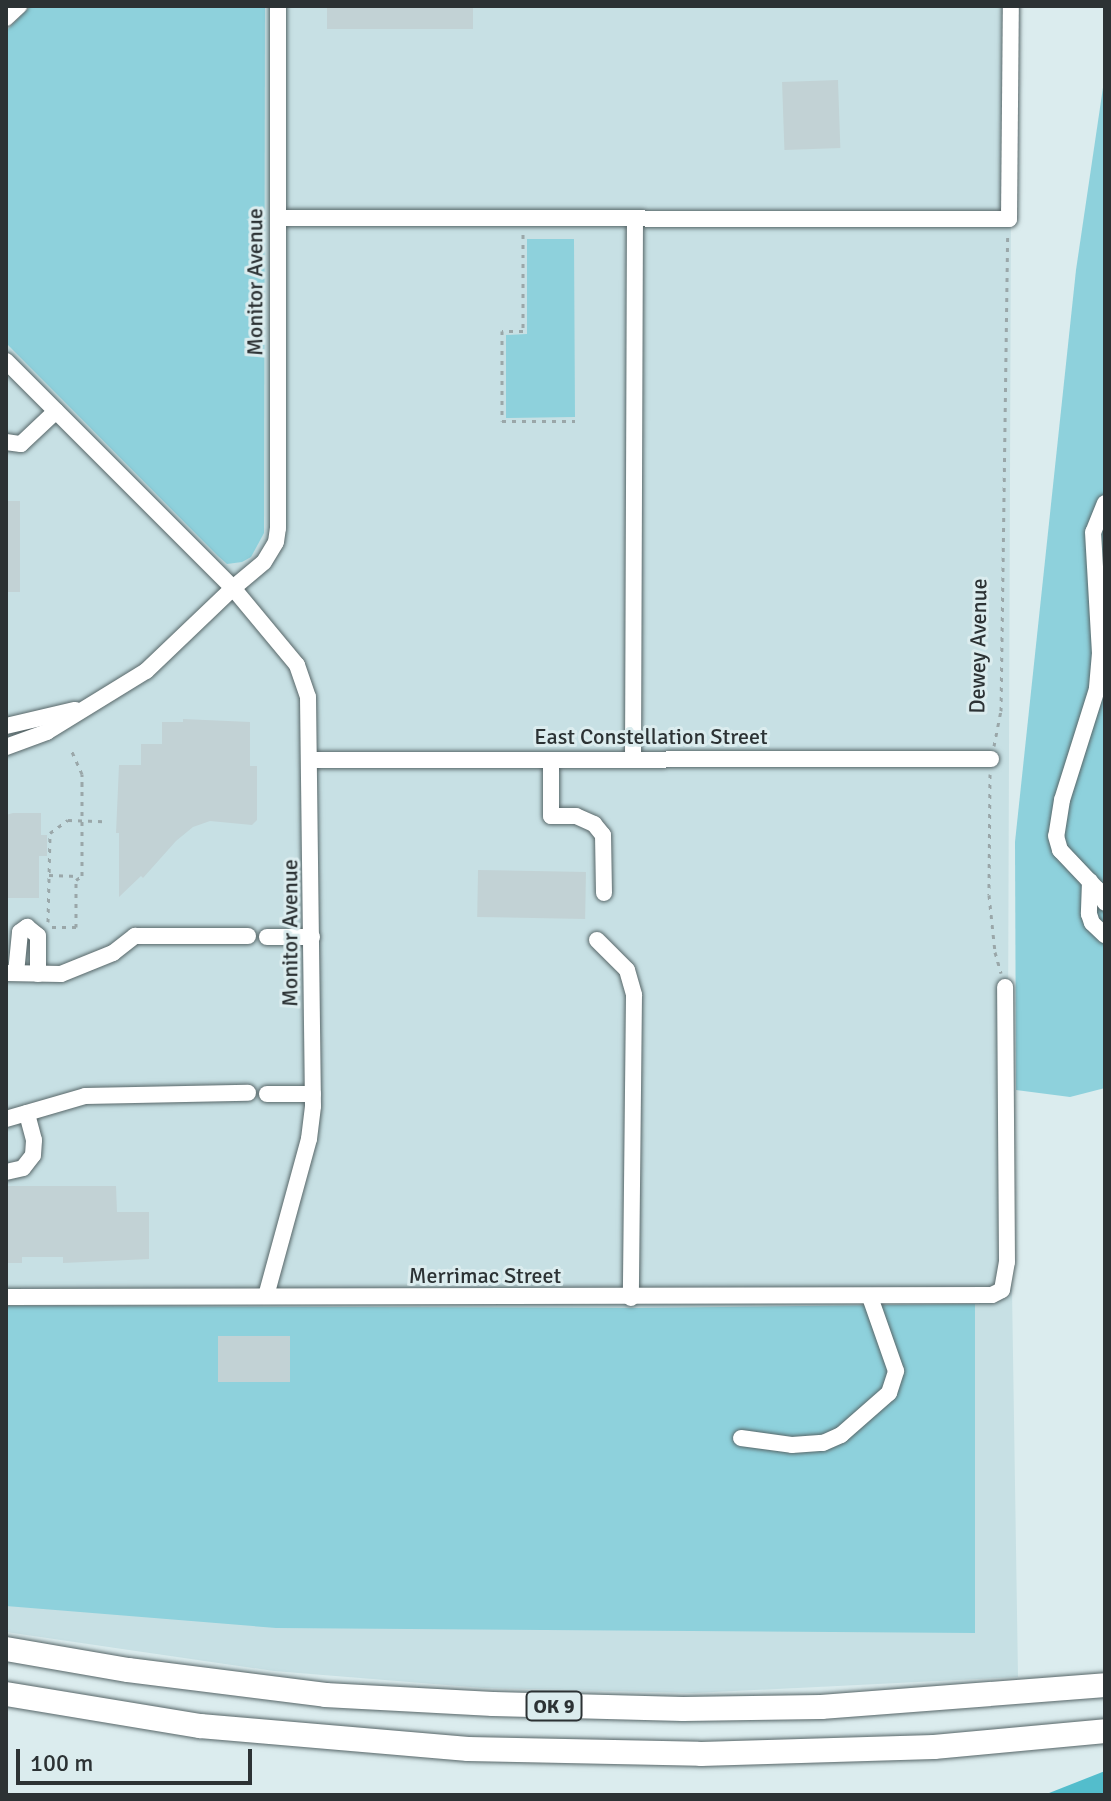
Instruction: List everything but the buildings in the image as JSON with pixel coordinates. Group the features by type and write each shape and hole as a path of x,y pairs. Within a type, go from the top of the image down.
{"highway":[{"name":"OK 9","path":"6,1649 128,1670 325,1695 493,1704 683,1709 821,1707 1105,1685"},
{"name":"OK 9","path":"6,1694 200,1726 468,1749 732,1753 934,1747 1105,1731"}],"street":[{"path":"6,18 19,6"},
{"name":"Monitor Avenue","path":"233,588 264,562 276,542 278,528 278,6"},
{"path":"278,218 1009,219 1011,6"},
{"path":"633,760 635,218"},
{"name":"Monitor Avenue","path":"6,361 233,588 281,643 305,680 311,760 313,1094 309,1139 266,1296"},
{"path":"6,442 21,444 56,411"},
{"path":"1105,503 1093,532 1100,653 1097,689 1062,800 1056,836 1060,850 1090,881 1105,903"},
{"path":"6,747 47,732 146,671 233,588"},
{"path":"6,726 80,709"},
{"name":"East Constellation Street","path":"311,760 991,759"},
{"path":"551,760 551,816 576,816 594,824 603,835 604,893"},
{"path":"1090,881 1089,914 1092,923 1105,935"},
{"path":"38,974 38,936 27,927 20,932 11,973 38,974 61,974 113,953 135,936 248,936"},
{"path":"267,937 312,937"},
{"path":"597,940 627,970 634,995 631,1298"},
{"name":"Merrimac Street","path":"6,1297 963,1297 998,1294 1006,1272 1005,987"},
{"path":"6,1119 100,1095 248,1093"},
{"path":"267,1094 313,1094"},
{"path":"6,1172 23,1168 33,1155 34,1140 27,1113"},
{"path":"741,1438 792,1445 823,1443 841,1435 889,1393 896,1371 870,1297"}],"path":[{"path":"523,218 523,331 502,331 502,421 575,421"},
{"name":"Dewey Avenue","path":"1005,987 995,952 989,895 991,759 1001,711 1009,219"},
{"path":"71,749 82,774 82,876"},
{"path":"82,876 76,880 76,927 51,927 48,923 50,833 63,822 104,821"},
{"path":"48,875 82,876"}],"shaded area":[{"path":"6,6 1008,6 1011,205 1008,1032 1018,1677 694,1693 483,1688 274,1671 6,1632"},
{"path":"31,6 265,6 264,533 251,557 242,562 227,564 218,556 6,343 6,31"},
{"path":"1105,74 1105,1088 1070,1097 1016,1090 1015,842 1076,270"},
{"path":"527,239 574,239 575,417 506,418 506,335 527,334"},
{"path":"975,1304 975,1633 276,1628 6,1606 6,1306 641,1308"},
{"path":"1105,1771 1105,1795 1044,1795"}]}
